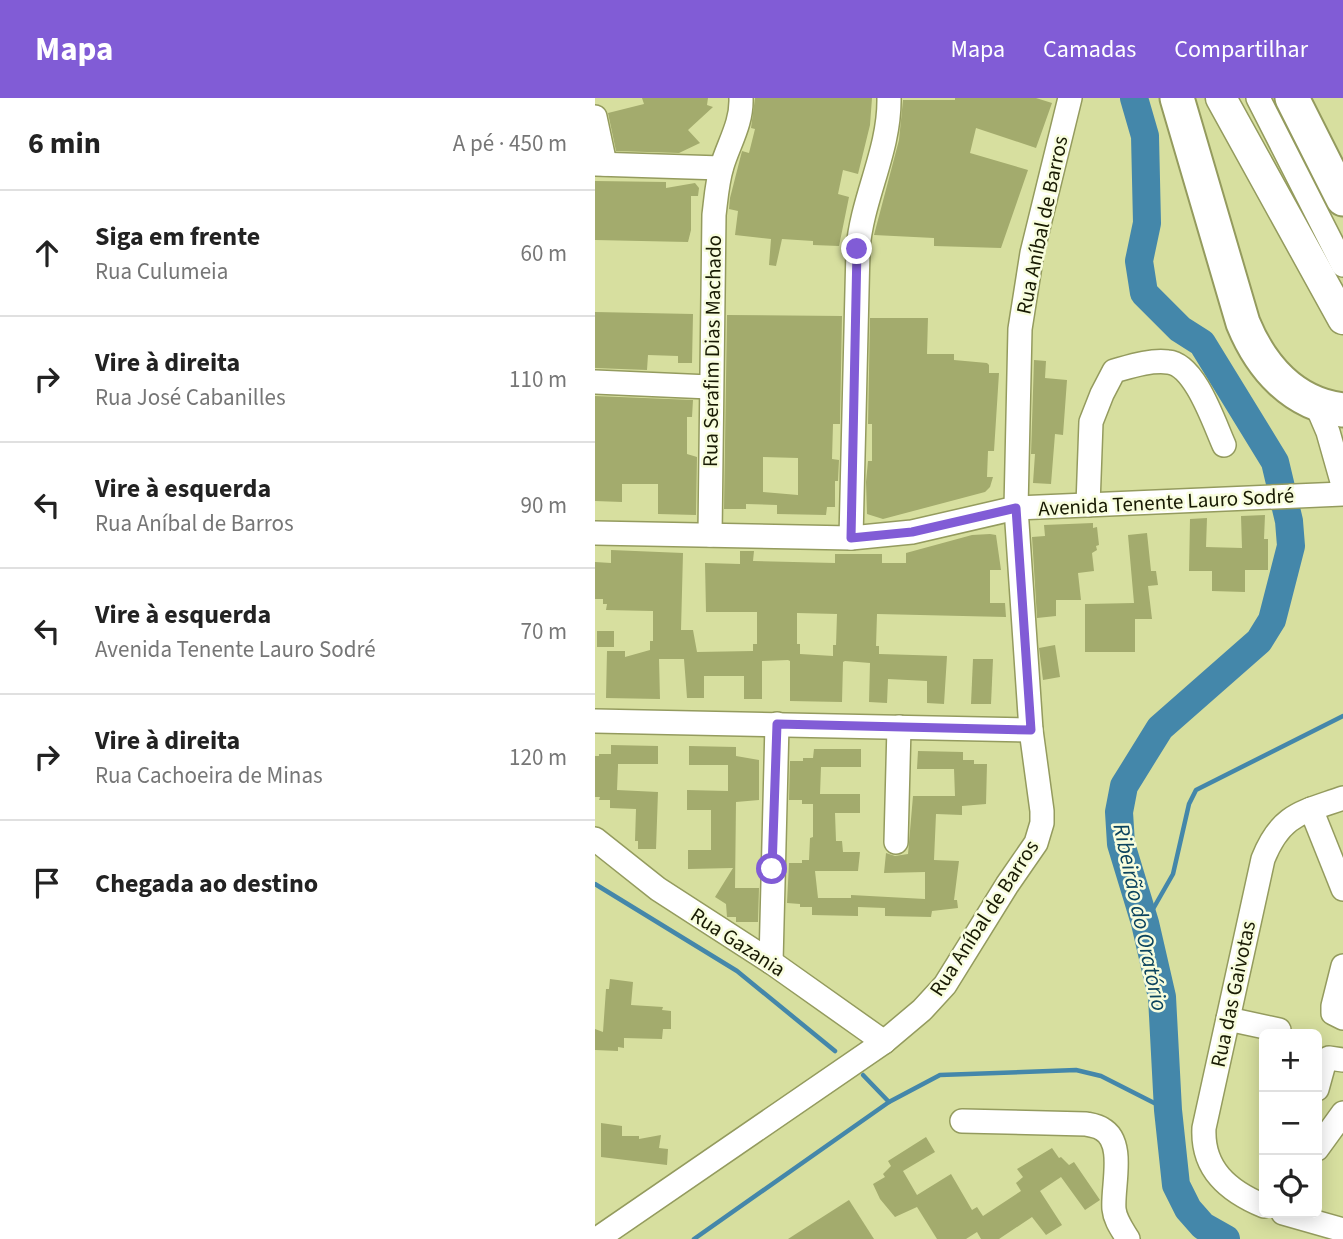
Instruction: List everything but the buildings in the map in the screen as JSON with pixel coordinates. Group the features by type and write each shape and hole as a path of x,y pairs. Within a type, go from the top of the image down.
{"highway":[{"path":"1177,98 1252,346 1279,381 1332,414"},
{"path":"1292,98 1343,199"}],"main road":[{"path":"1221,98 1342,309"}],"street":[{"name":"Rua Serafim Dias Machado","path":"710,535 714,215 721,168 737,128 742,110 741,98"},
{"path":"851,538 857,249 860,227 887,129 889,98"},
{"name":"Rua Aníbal de Barros","path":"597,1239 884,1042 922,1010 945,985 1036,843 1042,823 1042,811 1031,730 1016,508 1020,329 1032,253 1070,98"},
{"path":"1258,98 1343,265"},
{"path":"595,117 600,164 721,168"},
{"path":"1309,195 1314,229 1343,285"},
{"path":"1087,505 1091,422 1114,371 1139,363 1171,362 1192,376 1224,445"},
{"path":"595,382 710,387"},
{"path":"1332,414 1343,485"},
{"name":"Avenida Tenente Lauro Sodré","path":"595,533 851,538 912,532 1016,508 1323,495 1343,506"},
{"path":"595,721 1031,730"},
{"path":"771,962 777,724"},
{"path":"896,842 899,727"},
{"name":"Rua das Gaivotas","path":"1259,1204 1247,1199 1217,1175 1207,1159 1203,1142 1208,1109 1263,859 1276,831 1288,820 1343,798"},
{"path":"1311,809 1343,890"},
{"name":"Rua Gazania","path":"595,839 658,889 771,962 884,1042"},
{"path":"1343,966 1333,1013 1343,1018"},
{"path":"1228,1019 1274,1029"},
{"path":"1322,1071 1325,1060 1343,1060"},
{"path":"1322,1142 1343,1114"},
{"path":"962,1121 1086,1124 1102,1128 1114,1144 1116,1161 1113,1206 1115,1217 1128,1239"},
{"path":"1301,1218 1343,1230"}],"waterway":[{"name":"Ribeirão do Oratório","path":"1134,98 1145,136 1147,223 1139,261 1144,293 1180,329 1202,343 1275,462 1289,521 1291,546 1272,620 1259,641 1160,728 1124,786 1119,812 1121,844 1145,923 1162,997 1168,1110 1176,1185 1188,1209 1203,1226 1226,1239"},
{"path":"1145,923 1173,874 1189,804 1196,790 1343,716"},
{"path":"595,884 737,971 835,1051"},
{"path":"694,1239 889,1102 940,1075 1076,1070 1101,1076 1168,1110"},
{"path":"863,1075 889,1102"}],"route":[{"path":"772,869 777,724 1031,730 1016,508 912,532 851,538 857,249"}]}
